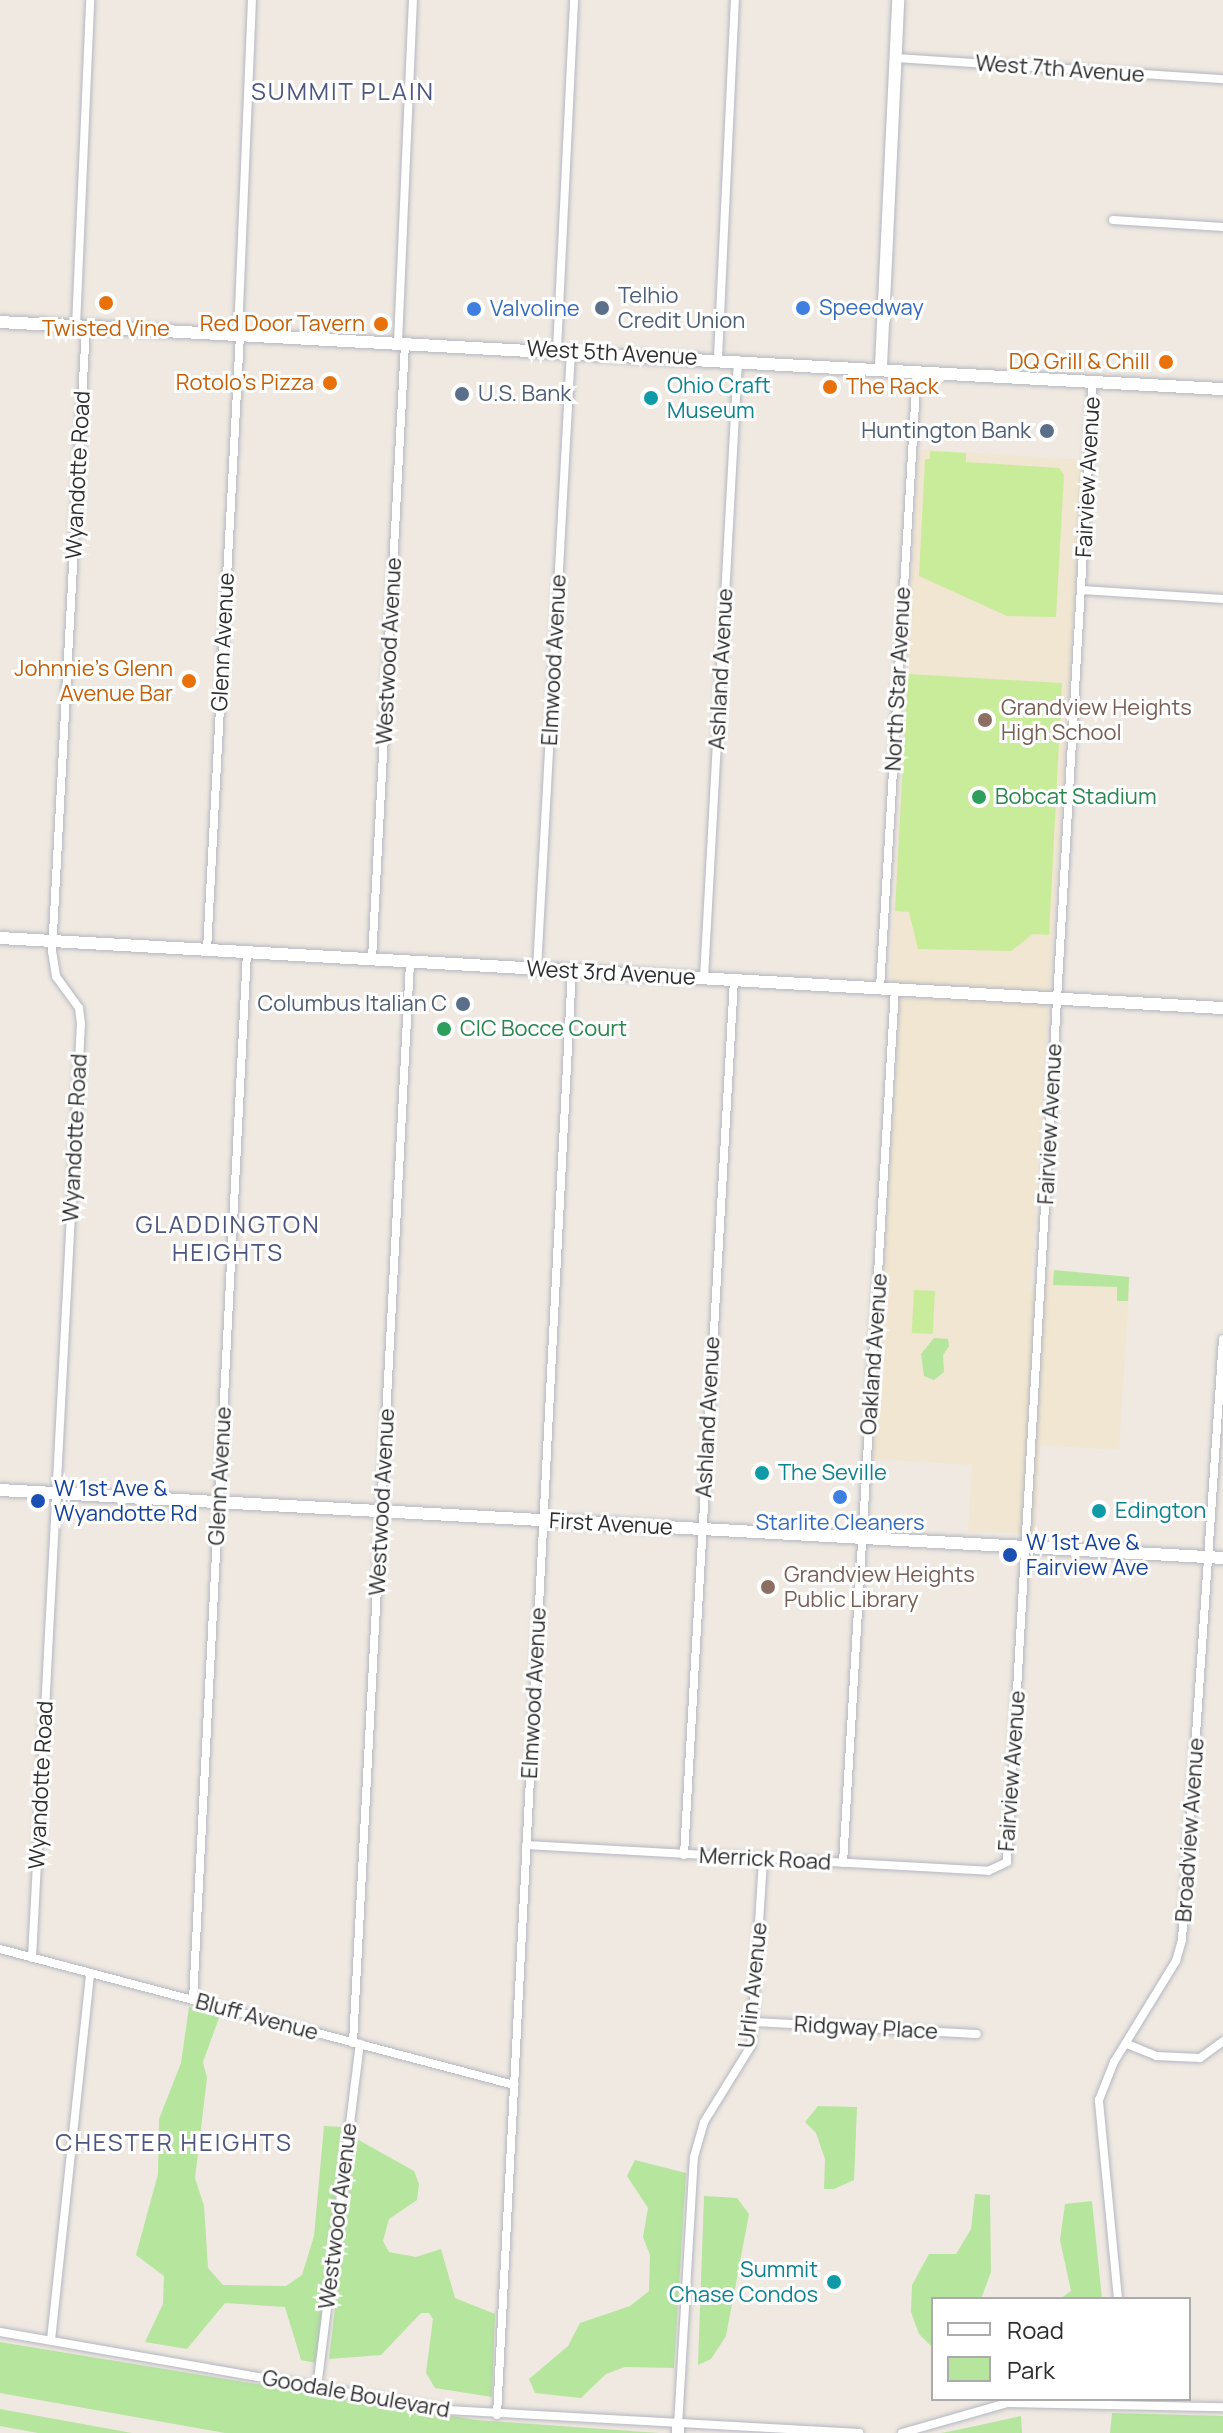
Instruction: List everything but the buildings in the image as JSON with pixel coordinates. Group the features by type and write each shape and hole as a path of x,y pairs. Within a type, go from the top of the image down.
{"street":[{"name":"Wyandotte Road","path":"32,1958 81,1024 79,1008 56,976 52,941 81,326 90,0"},
{"name":"Glenn Avenue","path":"207,950 239,334 252,0"},
{"name":"Westwood Avenue","path":"372,959 401,342 413,0"},
{"name":"Elmwood Avenue","path":"537,969 564,351 574,0"},
{"path":"718,358 735,0"},
{"path":"881,366 898,0"},
{"name":"West 7th Avenue","path":"896,58 1223,79"},
{"path":"1113,220 1223,227"},
{"name":"West 5th Avenue","path":"0,322 881,366 1223,389"},
{"name":"Ashland Avenue","path":"704,978 738,359"},
{"name":"North Star Avenue","path":"880,988 917,369"},
{"name":"Fairview Avenue","path":"1004,1867 1093,380"},
{"path":"1082,590 1223,599"},
{"name":"West 3rd Avenue","path":"0,938 1223,1008"},
{"name":"Glenn Avenue","path":"193,2000 247,953"},
{"name":"Westwood Avenue","path":"317,2388 357,2043 410,962"},
{"name":"Elmwood Avenue","path":"497,2415 572,971"},
{"name":"Ashland Avenue","path":"684,1855 734,980"},
{"name":"Oakland Avenue","path":"843,1863 895,989"},
{"name":"Broadview Avenue","path":"1118,2297 1097,2112 1101,2090 1176,1961 1182,1940 1223,1339"},
{"name":"First Avenue","path":"0,1490 1223,1558"},
{"name":"Merrick Road","path":"526,1845 988,1871 1004,1867"},
{"name":"Urlin Avenue","path":"678,2429 694,2157 704,2122 745,2060 754,2022 763,1859"},
{"name":"Bluff Avenue","path":"0,1949 514,2085"},
{"path":"51,2340 90,1973"},
{"name":"Ridgway Place","path":"754,2022 977,2034"},
{"path":"1127,2044 1156,2056 1200,2058 1223,2041"},
{"name":"Goodale Boulevard","path":"0,2332 317,2388 497,2415 678,2429 859,2433"},
{"path":"902,2433 1007,2403 1124,2402 1223,2407"}],"shaded area":[{"name":"Grandview Heights High School","path":"919,449 1083,460 1030,1291 1044,1285 1045,1270 1130,1277 1119,1450 1040,1445 1035,1534 968,1531 972,1465 873,1459 900,999 890,979"}],"green space":[{"path":"930,451 966,453 966,462 1059,468 1064,475 1056,617 1007,616 919,576 925,459 930,459"},
{"name":"Bobcat Stadium","path":"908,674 1062,683 1049,935 1033,934 1011,951 918,949 909,912 895,911"},
{"path":"1054,1270 1129,1277 1128,1301 1117,1301 1117,1287 1053,1285"},
{"path":"914,1290 935,1291 933,1334 912,1333"},
{"path":"934,1338 948,1339 949,1346 943,1355 944,1372 934,1380 924,1376 921,1354"},
{"path":"189,2007 220,2015 203,2062 207,2078 195,2178 204,2206 208,2268 223,2285 286,2286 302,2275 314,2236 324,2126 343,2127 316,2363 301,2360 285,2307 225,2303 187,2349 145,2342 163,2304 164,2276 136,2255 158,2174 159,2119 181,2063"},
{"path":"818,2106 857,2107 854,2180 834,2189 824,2189 825,2159 816,2133 805,2122"},
{"path":"355,2138 414,2171 419,2184 417,2200 389,2219 383,2241 389,2252 416,2257 441,2249 455,2298 495,2314 492,2397 435,2388 426,2373 433,2319 429,2313 421,2313 381,2355 329,2359"},
{"path":"635,2160 686,2173 674,2368 625,2367 606,2374 581,2398 535,2393 529,2379 568,2346 580,2323 630,2306 649,2291 650,2255 643,2237 648,2208 627,2176"},
{"path":"975,2194 990,2195 991,2272 982,2297 931,2297 931,2346 919,2334 911,2312 912,2285 929,2254 956,2254 971,2229"},
{"path":"704,2196 737,2198 749,2214 726,2336 711,2359 698,2365"},
{"path":"1092,2201 1102,2297 1063,2297 1071,2291 1060,2240 1065,2204"},
{"path":"0,2342 476,2420 659,2433 225,2433 0,2393"},
{"path":"0,2409 132,2433 38,2433 0,2426"},
{"path":"1112,2413 1223,2416 1223,2433 1110,2433"},
{"path":"1021,2416 1022,2433 941,2433 957,2430"}],"place":[{"name":"Twisted Vine","path":"106,303"},
{"name":"Telhio Credit Union","path":"602,308"},
{"name":"Speedway","path":"803,308"},
{"name":"Valvoline","path":"474,309"},
{"name":"Red Door Tavern","path":"381,324"},
{"name":"DQ Grill & Chill","path":"1166,362"},
{"name":"Rotolo's Pizza","path":"330,383"},
{"name":"The Rack","path":"830,387"},
{"name":"U.S. Bank","path":"462,394"},
{"name":"Ohio Craft Museum","path":"651,398"},
{"name":"Huntington Bank","path":"1047,431"},
{"name":"Johnnie's Glenn Avenue Bar","path":"189,681"},
{"name":"Grandview Heights High School","path":"985,720"},
{"name":"Bobcat Stadium","path":"979,797"},
{"name":"Columbus Italian C","path":"463,1004"},
{"name":"CIC Bocce Court","path":"444,1029"},
{"name":"The Seville","path":"762,1473"},
{"name":"Starlite Cleaners","path":"840,1497"},
{"name":"W 1st Ave & Wyandotte Rd","path":"38,1501"},
{"name":"Edington","path":"1099,1511"},
{"name":"W 1st Ave & Fairview Ave","path":"1010,1555"},
{"name":"Grandview Heights Public Library","path":"768,1587"},
{"name":"Summit Chase Condos","path":"834,2282"}],"district":[{"name":"SUMMIT PLAIN","path":"343,91"},
{"name":"GLADDINGTON HEIGHTS","path":"228,1238"},
{"name":"CHESTER HEIGHTS","path":"174,2142"}]}
